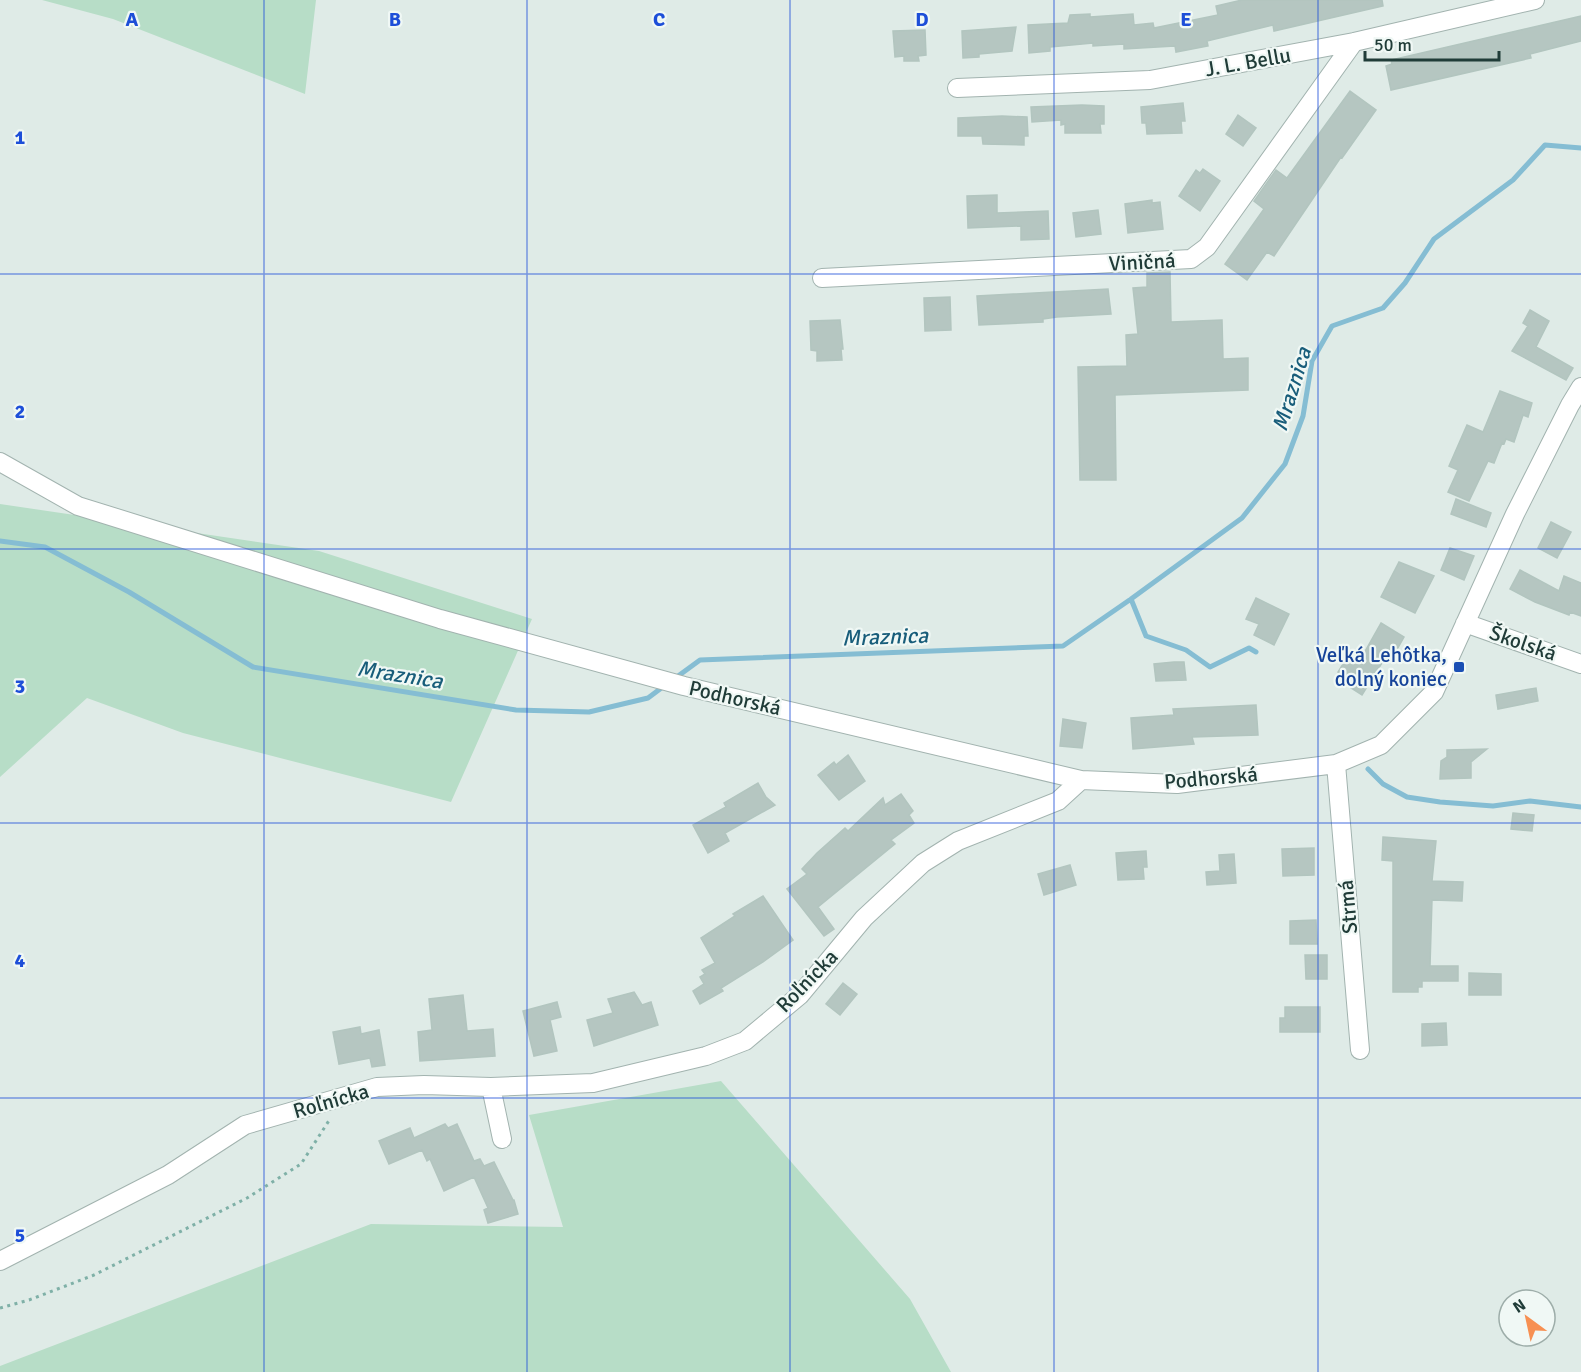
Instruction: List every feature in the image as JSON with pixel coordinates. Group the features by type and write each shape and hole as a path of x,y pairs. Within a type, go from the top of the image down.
{"street":[{"name":"J. L. Bellu","path":"957,88 1150,80 1354,42 1536,0"},
{"name":"Viničná","path":"822,278 1191,259 1207,247 1354,42"},
{"name":"Podhorská","path":"0,462 78,506 440,619 636,673 1081,780 1177,784 1336,764 1381,745 1434,692 1515,514 1581,387"},
{"name":"Školská","path":"1465,623 1581,664"},
{"name":"Strmá","path":"1336,764 1360,1050"},
{"name":"Roľnícka","path":"0,1261 168,1175 245,1125 377,1087 424,1085 491,1087 593,1083 706,1056 745,1041 800,995 864,918 922,863 958,841 1058,801 1081,780"},
{"path":"491,1087 502,1139"}],"path":[{"path":"0,1308 94,1275 247,1198 301,1164 344,1098"}],"green space":[{"path":"42,0 316,0 305,94 113,19"},
{"path":"0,504 319,551 532,619 451,802 183,733 87,698 0,777"},
{"path":"721,1081 910,1299 951,1372 0,1372 0,1366 371,1224 563,1227 529,1115"}],"building":[{"path":"1242,0 1382,0 1383,6 1274,31 1273,25 1207,41 1208,46 1176,52 1175,46 1124,49 1124,44 1093,46 1093,43 1050,47 1050,51 1029,53 1028,25 1068,23 1070,15 1090,14 1090,17 1133,14 1134,25 1153,23 1154,28 1218,15 1216,6"},
{"path":"1581,16 1581,41 1530,54 1531,58 1391,90 1386,66 1392,64 1391,60"},
{"path":"1016,27 1012,51 963,58 962,31"},
{"path":"925,30 926,55 918,56 919,61 904,61 904,56 895,57 893,31"},
{"path":"1350,91 1376,110 1274,256 1267,252 1247,280 1225,264 1264,209 1254,201 1276,170 1287,178"},
{"path":"1183,103 1185,121 1181,121 1182,133 1147,134 1146,123 1142,123 1141,107"},
{"path":"1104,106 1104,124 1100,124 1101,133 1065,133 1065,124 1061,125 1061,120 1032,122 1031,107"},
{"path":"1238,115 1256,128 1243,146 1226,134"},
{"path":"1027,117 1028,136 1024,136 1024,145 983,144 982,136 958,136 958,118"},
{"path":"1203,169 1220,181 1200,211 1179,196 1196,170 1200,173"},
{"path":"997,195 997,213 1048,211 1049,239 1021,240 1021,226 968,228 967,196"},
{"path":"1152,200 1152,203 1160,202 1163,229 1128,233 1125,204"},
{"path":"1098,210 1101,234 1076,237 1073,213"},
{"path":"1170,272 1171,322 1222,320 1223,359 1248,358 1248,390 1115,395 1116,480 1080,480 1078,367 1127,366 1126,335 1138,334 1133,288 1147,287 1147,273"},
{"path":"1108,289 1111,314 1057,317 1043,319 1043,322 979,325 977,296"},
{"path":"950,297 951,330 925,331 924,298"},
{"path":"1530,310 1549,321 1536,347 1573,368 1566,380 1512,351 1528,326 1523,323"},
{"path":"840,320 842,360 817,361 817,351 811,350 810,321"},
{"path":"1500,391 1532,403 1528,417 1523,415 1514,442 1506,439 1494,463 1488,461 1469,501 1448,492 1458,470 1449,466 1467,425 1483,432"},
{"path":"1456,499 1491,513 1486,527 1451,514"},
{"path":"1551,522 1571,532 1557,558 1538,548"},
{"path":"1450,548 1474,556 1464,580 1441,570"},
{"path":"1399,562 1434,576 1415,613 1381,597"},
{"path":"1520,570 1559,591 1564,576 1581,583 1581,616 1570,612 1569,615 1535,602 1510,589"},
{"path":"1256,598 1289,614 1274,645 1254,635 1259,624 1246,619"},
{"path":"1381,623 1404,637 1391,660 1385,658 1362,695 1345,684 1348,680 1338,672 1348,656 1359,662"},
{"path":"1184,662 1186,680 1156,681 1154,664"},
{"path":"1536,688 1538,701 1498,709 1496,695"},
{"path":"1256,705 1258,735 1192,737 1194,744 1133,749 1131,718 1174,715 1173,709"},
{"path":"1063,719 1086,723 1082,748 1060,746"},
{"path":"1487,749 1471,762 1471,778 1440,779 1441,761 1447,757 1447,750"},
{"path":"848,755 865,781 839,800 818,775 834,762 836,765"},
{"path":"758,783 766,797 775,805 725,833 729,841 708,853 693,825 726,807 724,803"},
{"path":"901,794 913,811 909,815 914,823 891,840 895,844 818,907 834,929 824,936 787,889 807,874 802,869 845,828 848,831 883,798 885,805"},
{"path":"1513,813 1534,815 1532,831 1511,829"},
{"path":"1383,837 1436,841 1432,881 1463,882 1462,901 1432,900 1430,966 1458,966 1458,981 1422,981 1422,987 1418,987 1418,992 1393,992 1393,861 1382,860"},
{"path":"1314,848 1314,875 1283,876 1282,849"},
{"path":"1146,851 1147,867 1143,867 1144,879 1118,880 1116,853"},
{"path":"1234,854 1236,883 1207,885 1206,872 1220,871 1219,855"},
{"path":"1070,865 1076,885 1044,895 1038,874"},
{"path":"763,896 793,940 721,988 723,991 700,1004 693,991 704,984 700,977 705,974 702,970 715,963 701,938 735,916 733,914"},
{"path":"1316,920 1317,944 1290,944 1290,921"},
{"path":"1305,955 1327,955 1327,979 1306,979"},
{"path":"1469,973 1501,974 1501,995 1469,995"},
{"path":"843,983 857,994 840,1015 826,1004"},
{"path":"634,992 642,1005 651,1002 658,1025 594,1046 587,1020 613,1013 608,999"},
{"path":"463,995 467,1031 493,1029 495,1056 420,1061 418,1032 432,1030 429,999"},
{"path":"557,1002 561,1017 550,1020 557,1051 534,1056 523,1011"},
{"path":"1285,1007 1320,1007 1320,1032 1280,1032 1280,1018 1285,1018"},
{"path":"1446,1023 1447,1045 1422,1046 1422,1024"},
{"path":"360,1027 361,1034 379,1030 385,1065 372,1067 370,1058 339,1064 333,1032"},
{"path":"445,1124 448,1128 457,1124 474,1161 480,1159 484,1166 494,1162 514,1200 518,1214 488,1223 484,1210 488,1208 474,1177 444,1191 430,1159 427,1161 422,1150 389,1164 379,1141 410,1128 414,1138"}],"waterway":[{"name":"Mraznica","path":"674,679 700,660 1063,646 1242,518 1285,464 1303,416 1312,361 1332,326 1383,308 1405,283 1434,239 1513,180 1545,145 1581,148"},
{"name":"Mraznica","path":"0,541 45,547 129,592 253,667 516,710 589,712 648,698 664,686"},
{"path":"1131,599 1146,636 1186,650 1210,667 1249,648 1256,652"},
{"path":"1368,769 1383,784 1407,797 1493,806 1530,801 1581,807"}],"place":[{"name":"Veľká Lehôtka, dolný koniec","path":"1459,667"}]}
